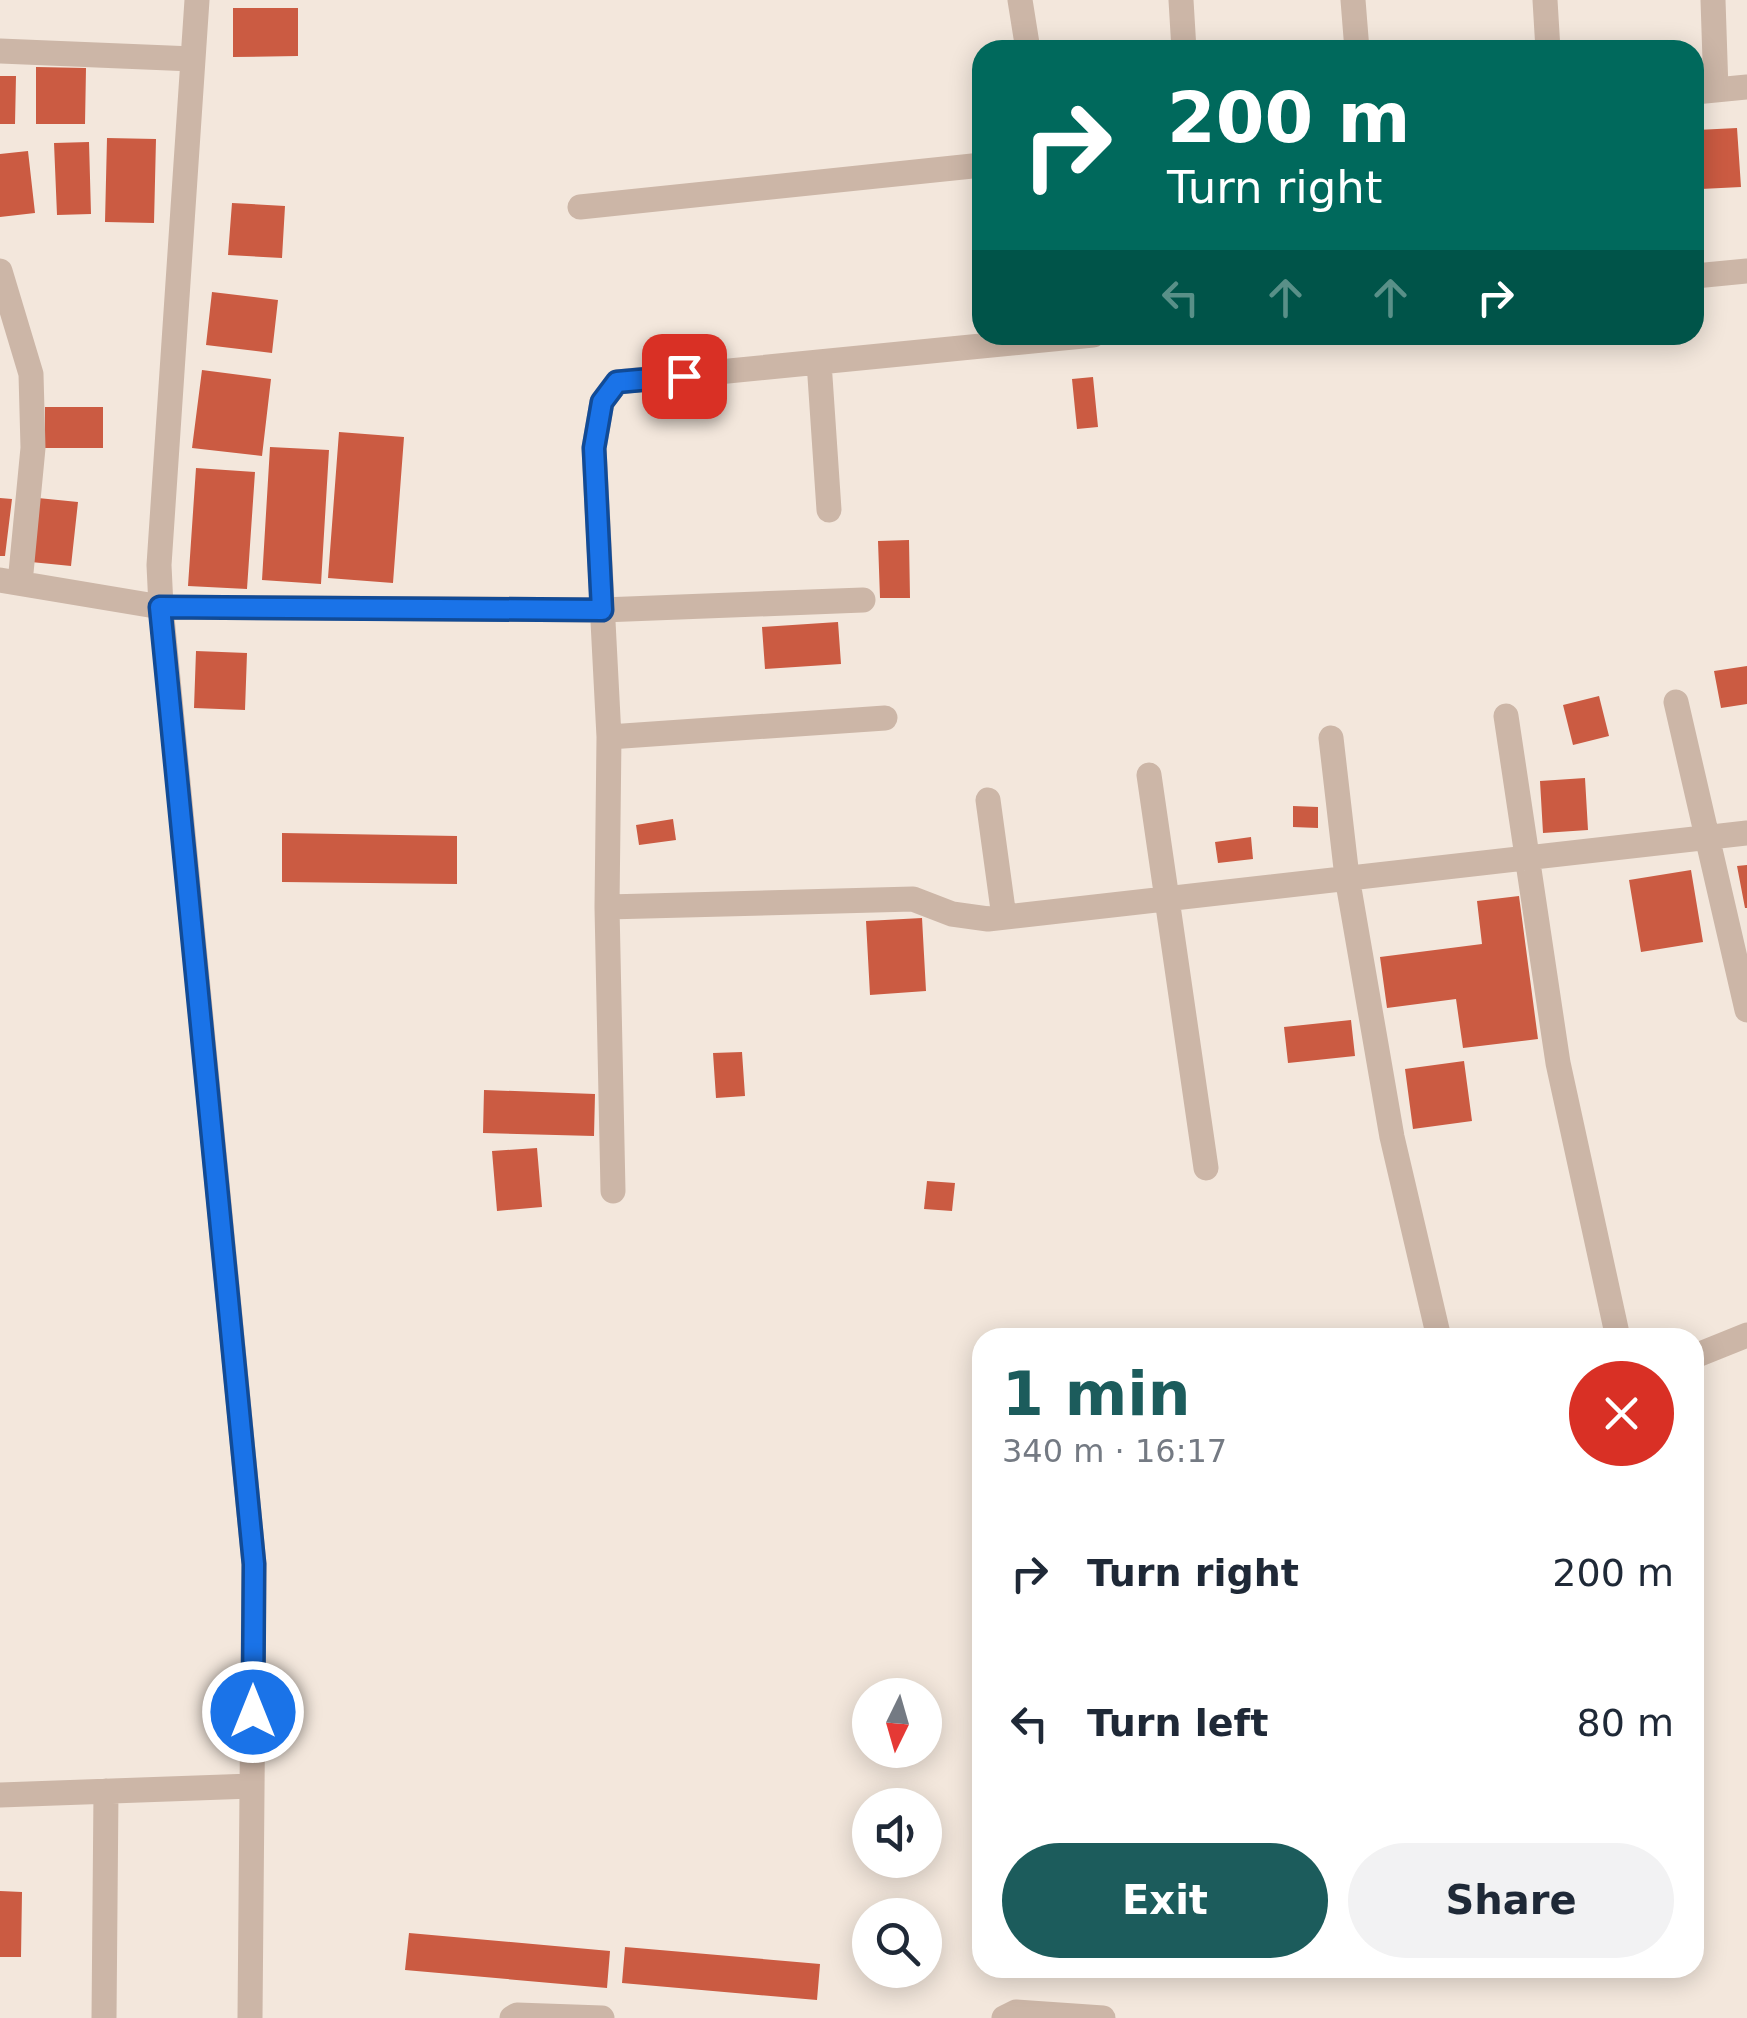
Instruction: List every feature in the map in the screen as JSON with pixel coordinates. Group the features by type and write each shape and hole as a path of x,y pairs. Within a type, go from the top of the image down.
{"street":[{"path":"197,0 159,565 160,607 254,1564 250,2018"},
{"path":"1020,0 1026,40"},
{"path":"1181,0 1183,40"},
{"path":"1353,0 1356,40"},
{"path":"1545,0 1547,40"},
{"path":"1713,0 1706,91 1747,87"},
{"path":"0,51 193,59"},
{"path":"580,207 972,166"},
{"path":"0,271 31,374 33,448 10,582 160,607 602,610 863,600"},
{"path":"1704,275 1747,271"},
{"path":"613,1191 608,736 594,448 602,402 617,382 992,345"},
{"path":"819,362 830,510"},
{"path":"1676,702 1747,1010"},
{"path":"1506,716 1558,1063 1616,1328"},
{"path":"608,736 885,718"},
{"path":"1331,738 1347,878 1392,1137 1437,1328"},
{"path":"1150,775 1206,1168"},
{"path":"988,800 1004,917"},
{"path":"607,907 914,899 952,914 1004,917 1747,833"},
{"path":"1704,1353 1747,1336"},
{"path":"0,1795 252,1786"},
{"path":"104,2018 106,1791"},
{"path":"1004,2018 1016,2012 1103,2018"},
{"path":"512,2018 517,2014 602,2018"}],"building":[{"path":"233,8 298,8 298,56 233,57"},
{"path":"36,67 86,68 85,124 36,124"},
{"path":"0,76 16,76 15,124 0,124"},
{"path":"1737,128 1741,187 1704,189 1704,130"},
{"path":"107,138 156,139 154,223 105,222"},
{"path":"89,142 91,214 57,215 54,143"},
{"path":"28,151 35,213 0,217 0,154"},
{"path":"232,203 285,206 282,258 228,255"},
{"path":"212,292 278,300 272,353 206,345"},
{"path":"202,370 271,379 262,456 192,448"},
{"path":"1093,377 1098,427 1077,429 1072,379"},
{"path":"45,407 103,407 103,448 45,448"},
{"path":"339,432 404,437 393,583 328,578"},
{"path":"270,447 329,450 321,584 262,580"},
{"path":"196,468 255,472 247,589 188,586"},
{"path":"0,498 12,499 5,556 0,556"},
{"path":"38,498 78,502 71,566 31,562"},
{"path":"909,540 910,598 880,598 878,541"},
{"path":"838,622 841,664 765,669 762,627"},
{"path":"196,651 247,653 245,710 194,708"},
{"path":"1747,666 1747,704 1721,708 1714,671"},
{"path":"1599,696 1609,736 1573,745 1563,705"},
{"path":"1585,778 1588,830 1543,833 1540,781"},
{"path":"1293,806 1318,807 1318,828 1293,827"},
{"path":"673,819 676,840 639,845 636,825"},
{"path":"282,833 457,836 457,884 282,882"},
{"path":"1251,837 1253,859 1218,863 1215,842"},
{"path":"1747,865 1747,908 1745,908 1737,866"},
{"path":"1691,870 1703,942 1641,952 1629,880"},
{"path":"1519,896 1538,1039 1463,1048 1456,999 1387,1008 1380,957 1482,944 1477,901"},
{"path":"922,918 926,991 870,995 866,921"},
{"path":"1351,1020 1355,1056 1288,1063 1284,1027"},
{"path":"742,1052 745,1096 716,1098 713,1053"},
{"path":"1464,1061 1472,1121 1413,1129 1405,1069"},
{"path":"484,1090 595,1094 594,1136 483,1133"},
{"path":"537,1148 542,1207 497,1211 492,1151"},
{"path":"927,1181 955,1183 952,1211 924,1209"},
{"path":"0,1891 22,1892 21,1957 0,1957"},
{"path":"409,1933 610,1951 607,1988 405,1970"},
{"path":"625,1947 820,1964 817,2000 622,1983"}],"route":[{"path":"253,1712 254,1564 160,607 602,610 594,448 602,402 617,382 684,376"}]}
